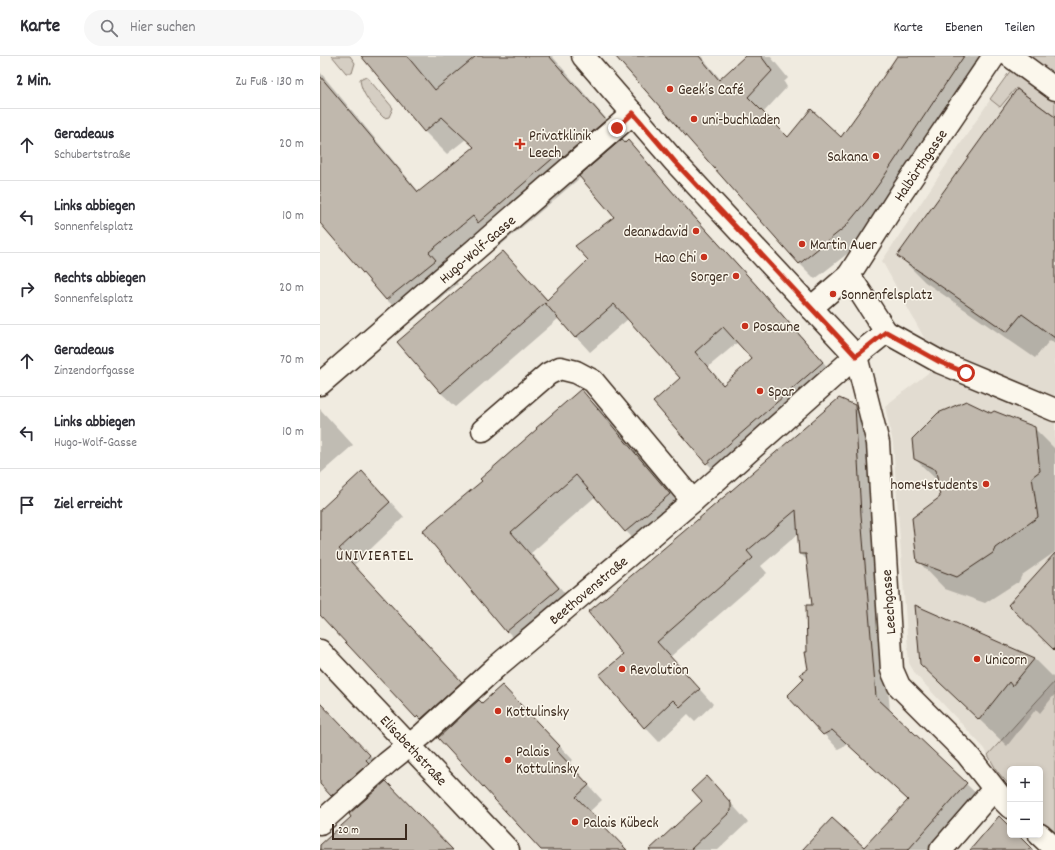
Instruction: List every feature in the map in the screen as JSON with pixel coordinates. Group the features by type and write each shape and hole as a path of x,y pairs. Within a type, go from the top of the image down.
{"street":[{"path":"583,56 675,162 856,356 886,332"},
{"name":"Halbärthgasse","path":"849,274 900,195 994,56"},
{"path":"1010,56 1055,90"},
{"name":"Hugo-Wolf-Gasse","path":"320,384 633,113"},
{"path":"811,308 849,274 886,332 940,362 1055,410"},
{"name":"Leechgasse","path":"856,356 878,443 892,670 900,686 967,754 1007,804"},
{"name":"Beethovenstraße","path":"320,823 387,762 422,735 502,662 693,501 856,356"},
{"path":"483,430 548,374 560,368 576,372 593,381 693,501"},
{"name":"Elisabethstraße","path":"320,651 508,850"},
{"path":"941,850 994,789"},
{"path":"1043,838 1055,849"}],"shaded area":[{"path":"332,56 350,56 355,63 352,73 346,73"},
{"path":"1021,56 1055,56 1055,117 1016,88 1000,107 990,99"},
{"path":"1055,56 1055,681 988,755 985,749 916,675 909,663 893,443 885,406 932,370 928,345 882,261 1004,79"},
{"path":"366,76 393,108 389,117 384,118 365,95 360,79"},
{"path":"1055,681 1055,835 1043,823 1043,766 1007,766 1007,783 997,771 988,755"}],"building":[{"path":"361,56 407,56 435,90 476,56 549,56 606,120 563,157 559,153 478,223 473,216 429,252 436,260 386,300 320,223 320,76 418,192 474,147 442,117 424,132"},
{"path":"615,56 699,56 719,80 745,56 761,56 772,71 748,97 788,137 811,109 841,137 897,56 964,56 868,199 845,227 799,264"},
{"path":"1017,89 1055,117 1055,338 1022,314 1007,332 897,256"},
{"path":"622,139 625,143 628,140 823,362 706,464 653,402 680,378 614,304 575,338 545,303 441,393 397,342 503,251 547,300 588,260 575,246 614,217 579,176","holes":["723,327 752,359 723,385 695,352"]},
{"path":"581,389 670,494 625,532 576,475 511,532 559,588 506,632 422,531 482,481 480,479"},
{"path":"839,398 855,405 861,515 876,697 967,783 908,850 802,850 832,818 864,847 908,800 832,730 823,735 787,696 804,679 800,674 808,669 805,652 807,652 806,605 812,605 806,554 799,554 796,510 747,551 753,558 657,642 700,689 680,707 673,700 644,728 599,675 623,655 588,612"},
{"name":"home4students","path":"966,401 991,413 994,411 1035,427 1040,471 1032,477 1038,517 995,548 993,553 957,577 917,562 912,518 940,497 936,470 914,459 912,439 938,413"},
{"path":"362,471 390,502 339,549 462,682 421,719 418,716 416,718 320,615 320,510"},
{"path":"1055,553 1055,651 1008,605"},
{"name":"Unicorn","path":"915,605 1035,658 1012,686 1009,682 979,720 920,664"},
{"name":"Palais Kottulinsky","path":"502,685 560,746 556,750 589,785 576,797 627,850 541,850 438,738 479,700 482,703"},
{"path":"320,703 370,755 366,760 369,763 331,796 320,784"},
{"path":"707,776 731,803 731,811 690,850 649,850 702,801 692,790"},
{"path":"386,781 453,850 320,850 320,845 351,817 349,814"},
{"path":"999,816 1007,824 1007,838 1021,838 1033,850 970,850"}],"place":[{"name":"Geek’s Café","path":"670,89"},
{"name":"uni-buchladen","path":"694,119"},
{"name":"Privatklinik Leech","path":"520,144"},
{"name":"Sakana","path":"876,156"},
{"name":"dean&david","path":"696,231"},
{"name":"Martin Auer","path":"802,244"},
{"name":"Hao Chi","path":"704,257"},
{"name":"Sorger","path":"736,276"},
{"name":"Sonnenfelsplatz","path":"833,294"},
{"name":"Posaune","path":"745,326"},
{"name":"Spar","path":"760,391"},
{"name":"home4students","path":"986,484"},
{"name":"Unicorn","path":"977,659"},
{"name":"Revolution","path":"622,669"},
{"name":"Kottulinsky","path":"498,711"},
{"name":"Palais Kottulinsky","path":"508,760"},
{"name":"Palais Kübeck","path":"575,822"}],"district":[{"name":"UNIVIERTEL","path":"375,554"}],"route":[{"path":"617,128 633,113 675,162 856,356 886,332 940,362 966,373"}]}
